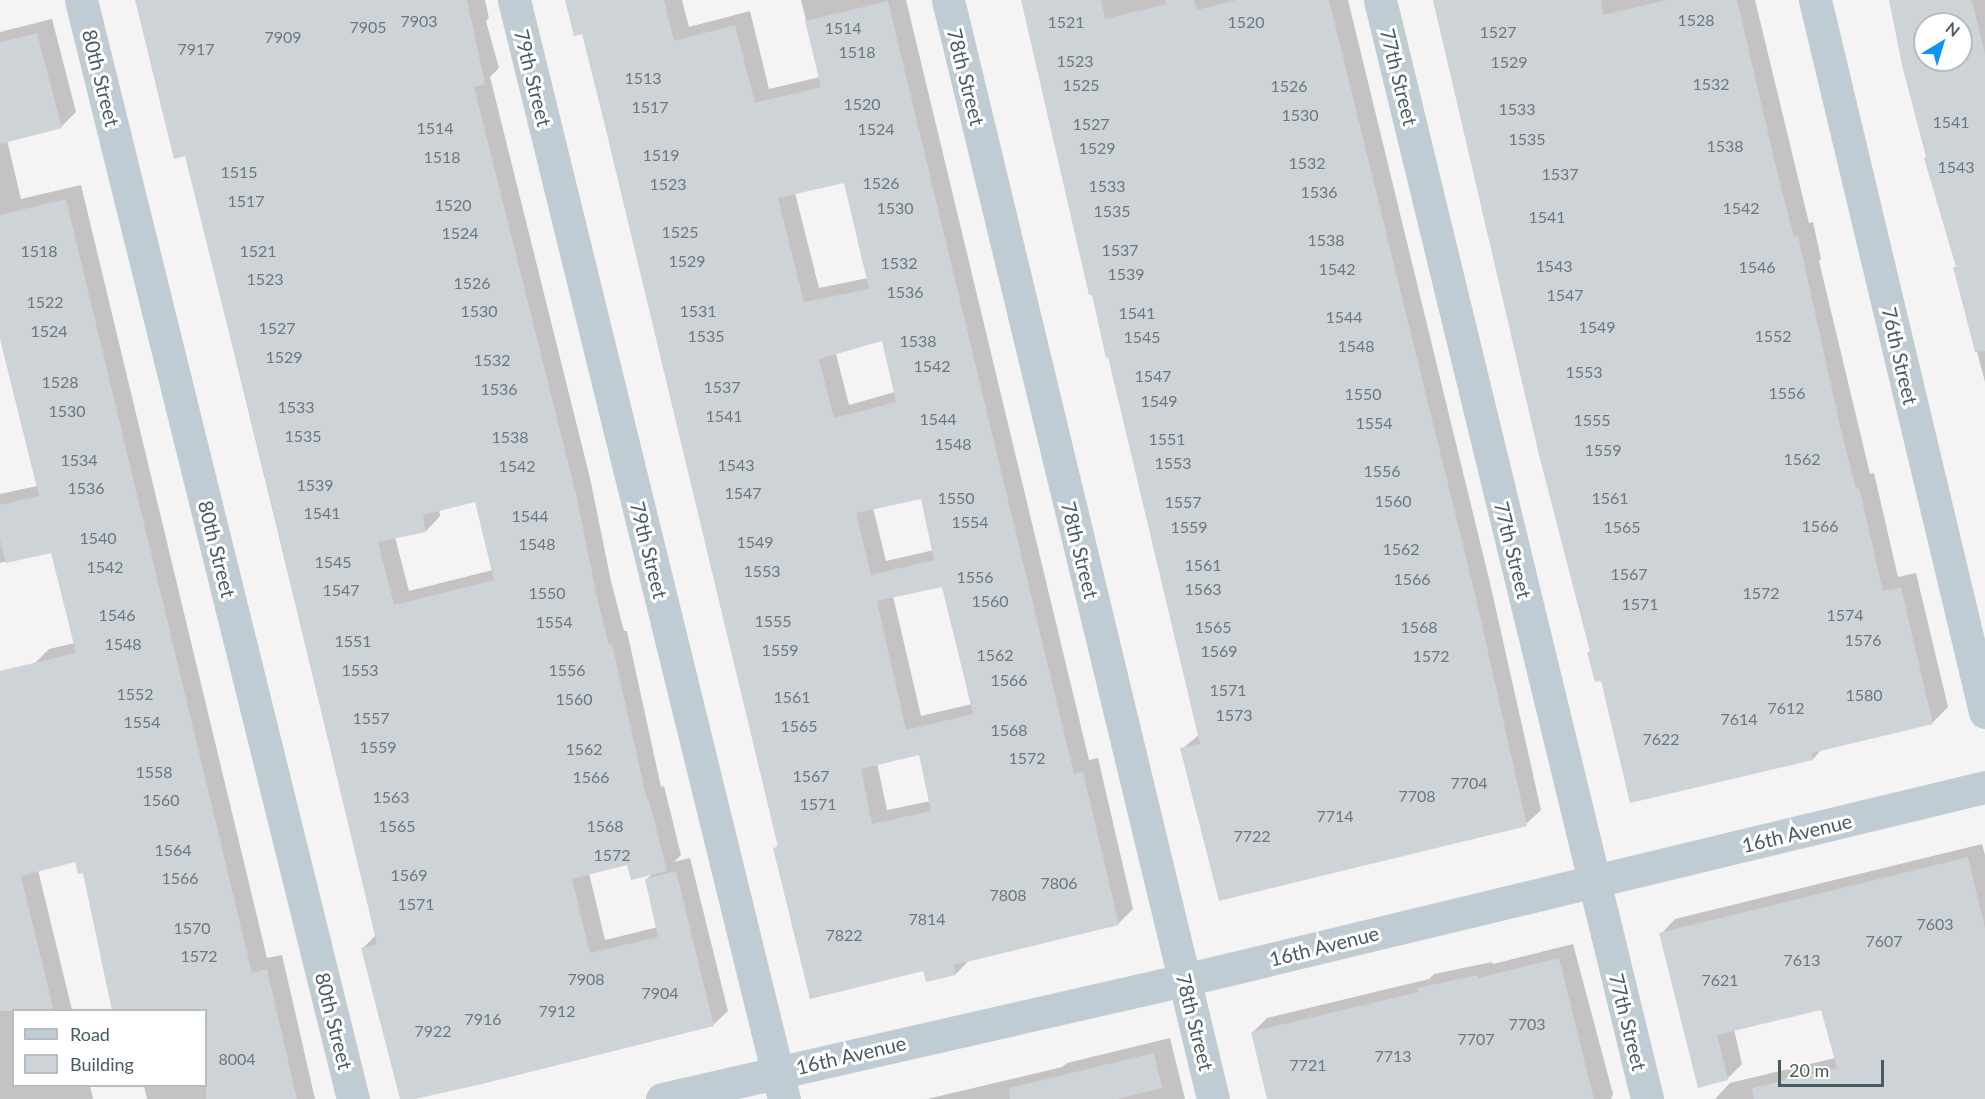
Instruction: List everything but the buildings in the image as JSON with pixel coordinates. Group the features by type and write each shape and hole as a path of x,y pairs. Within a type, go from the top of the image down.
{"street":[{"name":"80th Street","path":"81,0 353,1099"},
{"name":"79th Street","path":"514,0 781,1085"},
{"name":"78th Street","path":"948,0 1213,1099"},
{"name":"77th Street","path":"1380,0 1647,1099"},
{"name":"76th Street","path":"1815,0 1985,712"},
{"name":"16th Avenue","path":"662,1099 781,1085 1185,980 1985,787"}]}
